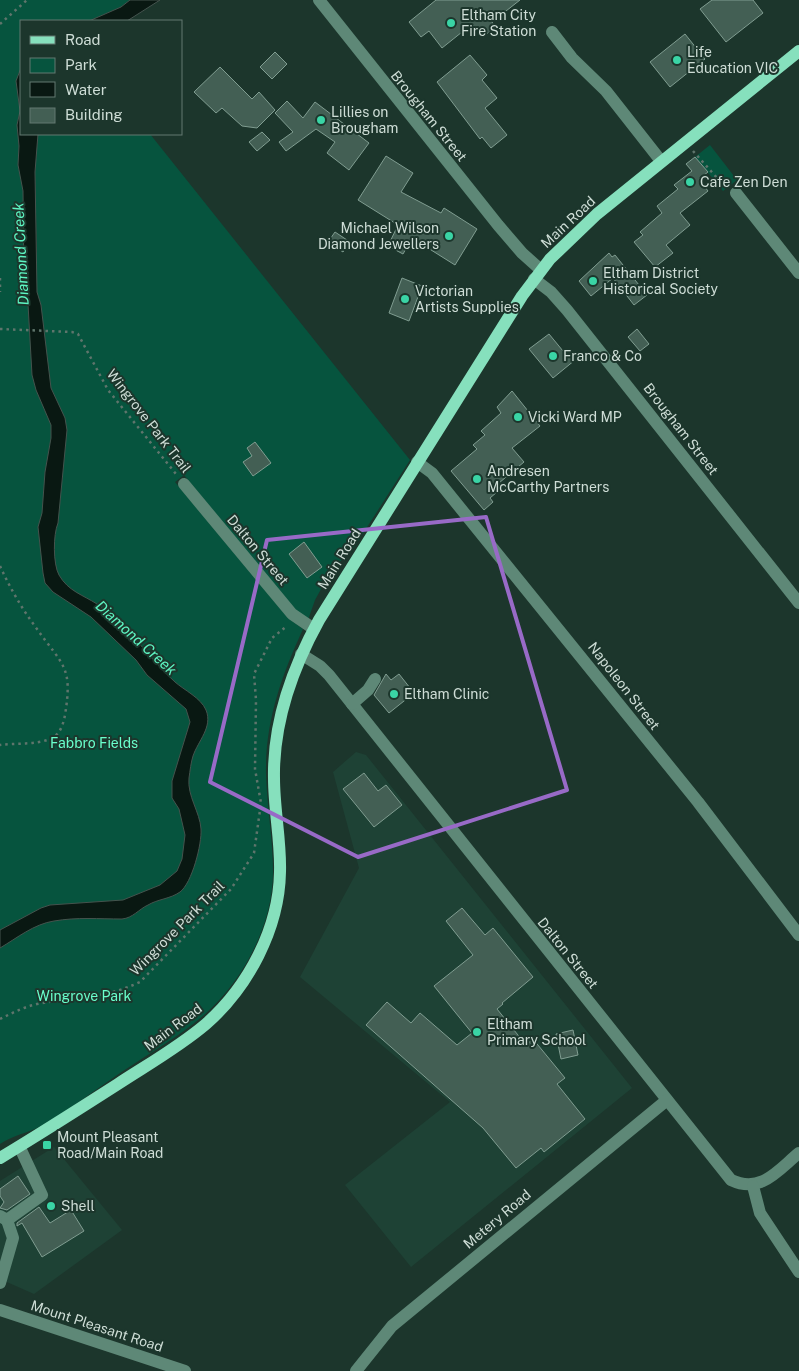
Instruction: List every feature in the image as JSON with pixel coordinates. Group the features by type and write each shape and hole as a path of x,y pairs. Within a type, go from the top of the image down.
{"main road":[{"name":"Main Road","path":"0,1158 20,1148 205,1024 234,994 260,954 274,915 280,873 274,778 276,742 284,700 301,654 314,629 417,462 537,274 570,238 685,142 799,51"},
{"name":"Main Road","path":"0,1167 20,1148"}],"street":[{"name":"Brougham Street","path":"318,0 799,603"},
{"path":"552,32 572,58 606,91 661,162"},
{"path":"736,193 799,273"},
{"name":"Napoleon Street","path":"417,462 432,473 570,642 599,682 698,802 799,934"},
{"name":"Dalton Street","path":"184,484 297,619 314,629"},
{"name":"Dalton Street","path":"301,654 320,666 352,704 732,1180 743,1186 753,1186"},
{"path":"352,704 368,690 375,679"},
{"name":"Metery Road","path":"356,1371 392,1326 667,1100"},
{"path":"0,1284 13,1238 3,1218 42,1195 20,1148"},
{"path":"799,1153 766,1180 753,1186 760,1213 799,1272"},
{"name":"Mount Pleasant Road","path":"0,1310 185,1371"}],"path":[{"path":"0,24 27,0"},
{"path":"685,142 729,191 736,193"},
{"path":"0,278 0,292"},
{"name":"Wingrove Park Trail","path":"0,329 72,332 78,334 83,339 112,394 184,484"},
{"path":"0,566 24,609 61,659 68,686 63,723 56,736 40,742 0,745"},
{"name":"Wingrove Park Trail","path":"0,1019 35,1004 99,996 121,991 140,982 231,890 254,853 261,803 255,769 256,700 254,674 272,638 297,619"}],"highlighted area":[{"path":"486,517 567,790 358,857 210,782 267,540"}],"shaded area":[{"name":"Eltham Primary School","path":"356,752 366,755 632,1088 411,1267 345,1185 450,1102 300,977 359,868 333,772"},
{"name":"Shell","path":"54,1147 122,1230 34,1294 0,1279 0,1181"}],"green space":[{"path":"0,0 130,0 121,7 91,20 20,20 20,71 16,81 20,111 17,125 18,165 23,191 23,268 37,252 35,172 38,135 151,135 410,460 355,546 331,571 315,600 308,620 296,611 184,475 175,482 288,618 303,629 281,682 268,736 266,774 273,872 268,912 253,951 243,969 218,1001 195,1023 62,1113 41,1126 0,1144"},
{"path":"710,145 737,180 723,191 695,157"}],"water":[{"path":"130,0 160,0 129,20 91,20 121,7"},
{"path":"20,71 20,111 16,81"},
{"path":"20,111 20,135 38,135 35,172 37,292 41,305 51,388 65,418 67,430 55,542 57,570 67,585 108,612 128,631 165,673 204,706 208,722 193,756 189,785 200,823 201,836 192,872 180,892 152,903 133,915 122,919 71,919 40,925 0,948 0,930 41,908 50,905 123,900 160,885 177,871 182,859 185,835 179,809 172,798 172,781 190,722 186,709 147,675 136,660 91,617 53,592 45,583 38,527 42,513 51,425 36,390 32,375 28,304 24,283 23,191 18,165 17,125"}],"building":[{"name":"Eltham City Fire Station","path":"436,0 520,0 492,22 495,27 483,37 472,24 442,48 429,31 421,37 409,22"},
{"path":"712,0 753,0 763,13 726,42 700,9"},
{"name":"Life Education VIC","path":"685,34 705,59 670,87 650,62"},
{"path":"275,52 287,64 272,79 260,67"},
{"path":"470,55 487,75 482,80 497,98 485,108 507,135 491,148 482,137 480,139 437,82"},
{"path":"220,67 252,99 259,92 275,110 257,128 242,126 222,108 216,113 194,92"},
{"path":"287,101 303,118 315,102 369,143 349,170 327,153 335,142 316,129 286,151 279,142 293,132 275,113"},
{"path":"262,132 270,140 257,151 249,142"},
{"path":"386,156 413,173 401,192 441,213 444,208 477,229 455,265 412,238 403,254 388,246 398,225 358,200"},
{"path":"695,157 708,172 699,179 708,191 680,213 690,225 666,245 673,253 655,267 634,242 643,235 640,232 662,213 657,206 678,189 674,185 692,171 686,164"},
{"path":"335,232 350,242 343,252 328,242"},
{"path":"609,253 612,257 615,255 647,295 634,305 613,278 591,296 579,281"},
{"name":"Victorian Artists Supplies","path":"402,278 422,286 409,321 389,313"},
{"path":"637,329 649,344 640,351 628,337"},
{"name":"Franco & Co","path":"549,334 563,351 566,349 575,360 553,378 529,349"},
{"path":"512,391 540,426 512,448 524,462 499,483 503,487 490,498 493,502 484,510 451,471 477,449 473,445 485,435 481,431 501,413 497,407"},
{"path":"255,442 271,463 253,476 243,462 252,456 247,448"},
{"path":"304,542 322,567 307,578 289,554"},
{"name":"Eltham Clinic","path":"386,674 391,680 399,674 414,693 389,713 374,695"},
{"path":"364,773 378,791 386,785 402,805 374,827 343,789"},
{"path":"462,908 485,935 493,928 533,977 497,1009 526,1045 533,1039 565,1078 557,1084 585,1119 544,1152 541,1148 516,1168 483,1128 366,1025 387,1002 411,1023 420,1013 457,1045 472,1033 434,986 473,955 446,921"},
{"path":"573,1030 578,1055 561,1059 556,1034"},
{"path":"18,1176 30,1194 7,1210 0,1208 4,1202 0,1196 0,1189"},
{"path":"39,1207 50,1223 71,1210 84,1231 42,1257 22,1223 17,1226 17,1223"}],"place":[{"name":"Eltham City Fire Station","path":"451,23"},
{"name":"Life Education VIC","path":"677,60"},
{"name":"Lillies on Brougham","path":"321,120"},
{"name":"Cafe Zen Den","path":"690,182"},
{"name":"Michael Wilson Diamond Jewellers","path":"449,236"},
{"name":"Eltham District Historical Society","path":"593,281"},
{"name":"Victorian Artists Supplies","path":"405,299"},
{"name":"Franco & Co","path":"553,356"},
{"name":"Vicki Ward MP","path":"518,417"},
{"name":"Andresen McCarthy Partners","path":"477,479"},
{"name":"Eltham Clinic","path":"394,694"},
{"name":"Eltham Primary School","path":"477,1032"},
{"name":"Mount Pleasant Road/Main Road","path":"47,1145"},
{"name":"Shell","path":"51,1206"}],"water label":[{"name":"Diamond Creek","path":"21,254"},
{"name":"Diamond Creek","path":"136,638"}],"park label":[{"name":"Fabbro Fields","path":"94,743"},
{"name":"Wingrove Park","path":"84,996"}]}
